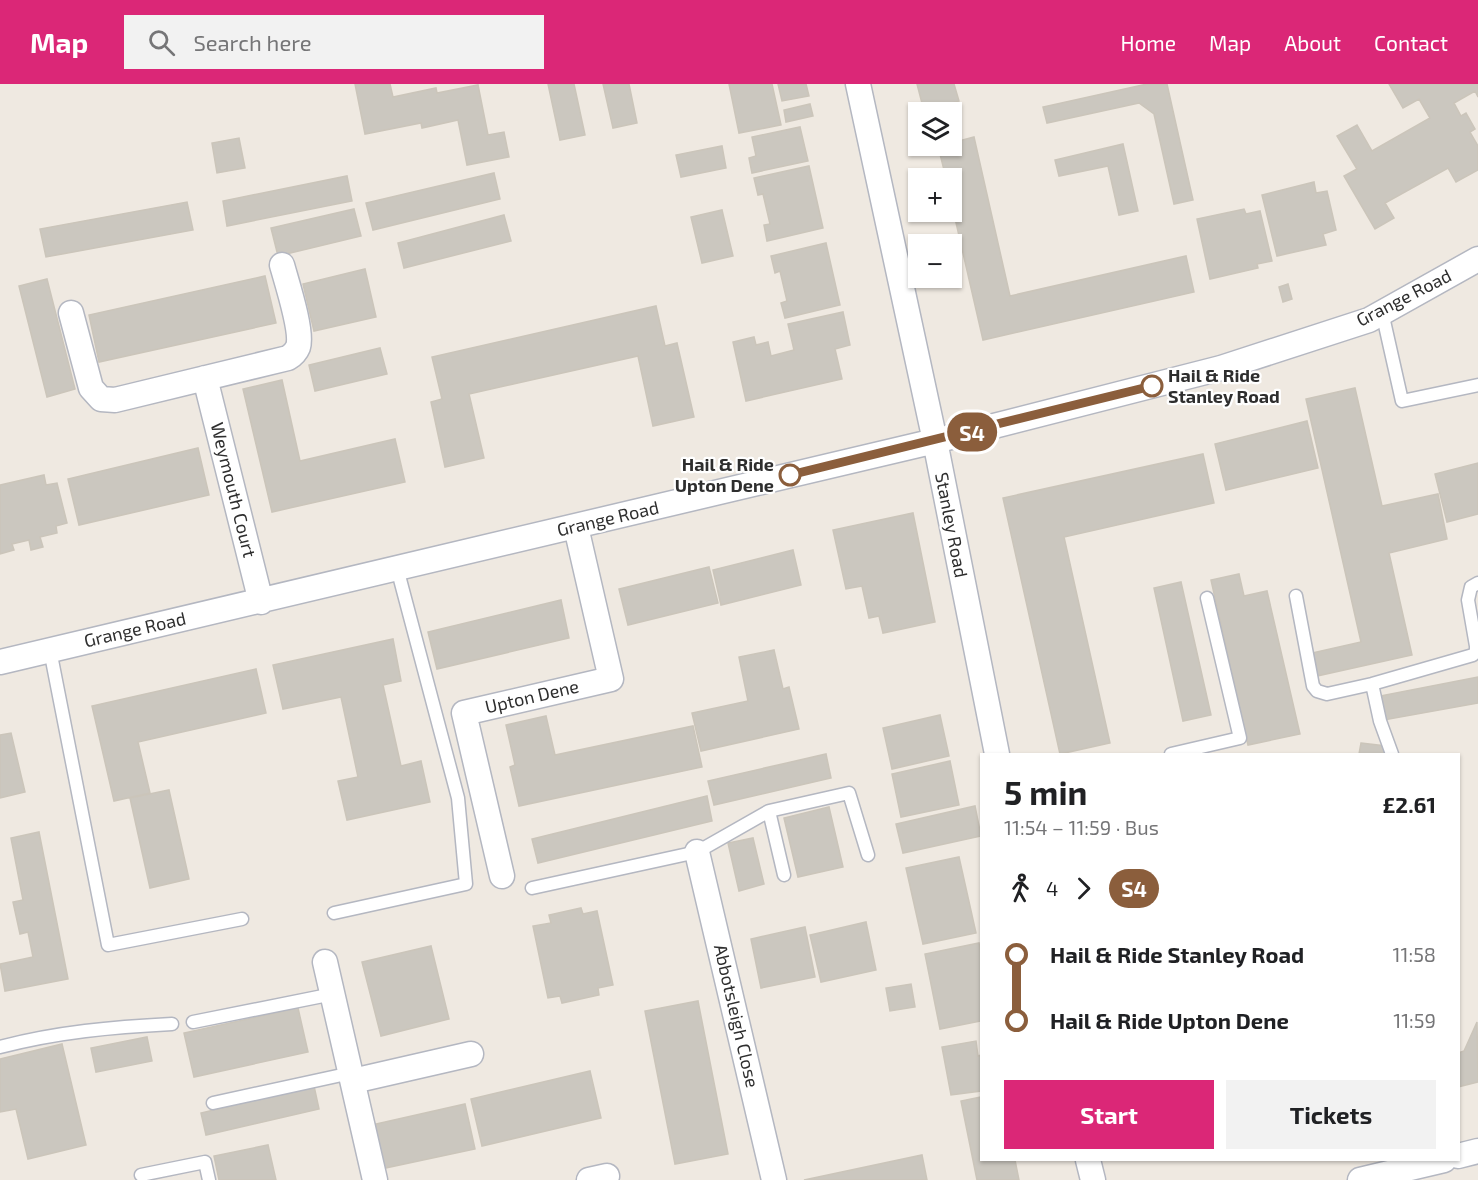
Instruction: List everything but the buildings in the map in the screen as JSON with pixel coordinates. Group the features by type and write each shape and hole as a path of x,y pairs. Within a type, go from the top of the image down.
{"street":[{"name":"Stanley Road","path":"858,84 935,441 997,753"},
{"name":"Grange Road","path":"0,662 935,441 1221,368 1369,320 1478,259"},
{"path":"71,313 91,388 101,399 115,400 288,358 295,354 299,331 282,265"},
{"name":"Weymouth Court","path":"205,378 261,602"},
{"name":"Upton Dene","path":"502,876 464,713 611,679 576,527"},
{"name":"Abbotsleigh Close","path":"697,852 774,1180"},
{"path":"325,962 375,1180"},
{"path":"352,1077 471,1054"},
{"path":"1460,1156 1478,1151"},
{"path":"1088,1161 1093,1180"},
{"path":"1360,1180 1440,1161"}],"lane":[{"path":"1382,312 1402,400 1478,385"},
{"path":"334,913 466,884 458,798 397,568"},
{"path":"1296,596 1312,686 1317,691 1327,694 1372,684 1473,655 1476,646 1468,600 1471,587 1478,583"},
{"path":"1175,753 1240,738 1207,598"},
{"path":"50,650 108,945 242,919"},
{"path":"1372,684 1380,722 1392,753"},
{"path":"532,888 697,852 769,811 849,793 868,855"},
{"path":"769,811 784,875"},
{"path":"193,1022 333,994"},
{"path":"0,1047 99,1028 172,1024"},
{"path":"213,1103 352,1077"},
{"path":"141,1175 205,1162 209,1180"}],"bus line":[{"name":"S4","path":"790,475 1152,386"}],"place":[{"name":"Hail & Ride Stanley Road","path":"1152,386"},
{"name":"Hail & Ride Upton Dene","path":"790,475"}]}
